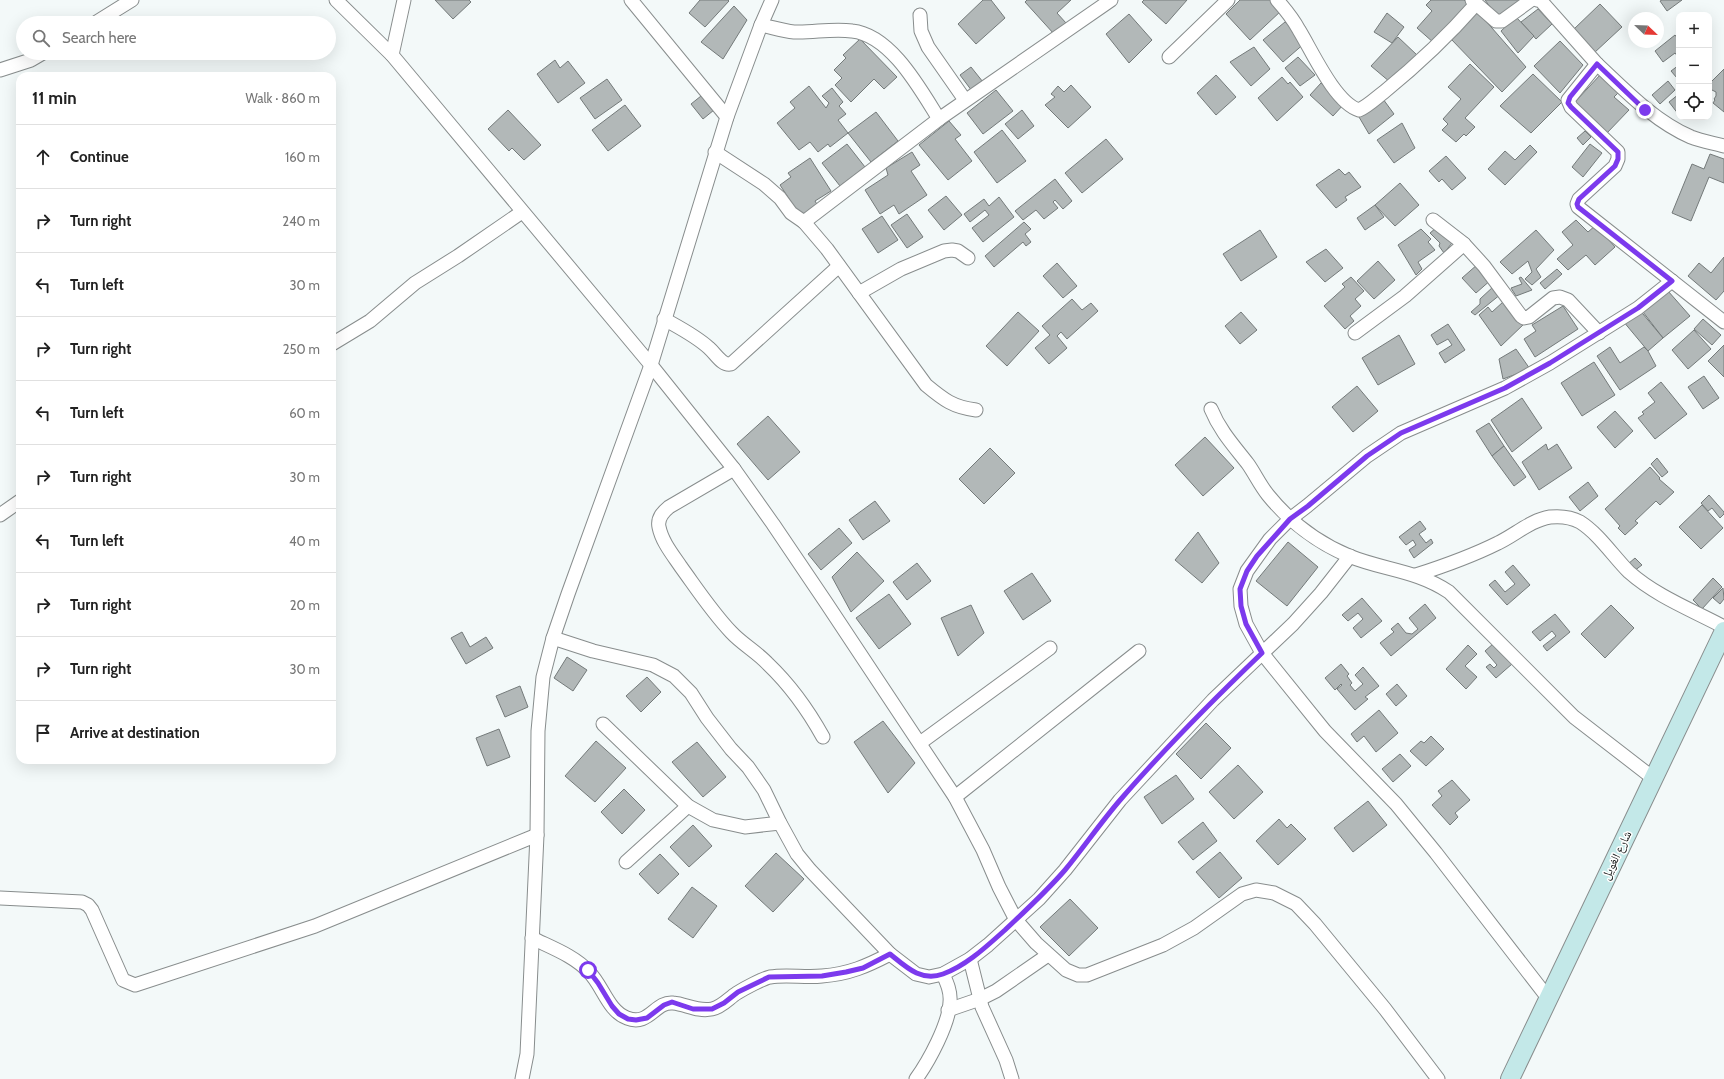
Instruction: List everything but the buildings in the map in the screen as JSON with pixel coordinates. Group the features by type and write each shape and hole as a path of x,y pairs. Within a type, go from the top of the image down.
{"street":[{"path":"106,16 132,0"},
{"path":"336,0 392,55 651,365 734,469 774,524 955,797 983,850 999,887 1016,920 1048,955 1066,970 1078,975 1087,975 1163,945 1194,928 1242,894 1256,890 1274,893 1296,904 1315,924 1375,997 1438,1079"},
{"path":"392,55 404,0"},
{"path":"631,0 727,118"},
{"path":"522,1079 527,1054 537,835 538,731 543,677 553,638 651,365 727,118 761,25 772,0"},
{"path":"804,222 965,100 1111,0"},
{"path":"1169,57 1228,0"},
{"path":"1277,0 1288,12 1322,70 1337,91 1351,106 1359,110 1394,84 1451,32 1474,2 1490,18 1496,21 1502,21 1531,0"},
{"path":"1537,0 1541,1 1597,64 1645,110 1665,123 1692,137 1724,146"},
{"path":"920,15 921,31 928,47 965,100"},
{"path":"761,25 794,32 852,31 872,36 888,50 912,78 939,119"},
{"path":"0,70 31,60"},
{"path":"1597,64 1570,97 1568,103 1618,152 1618,159 1615,166 1579,199 1577,204 1578,207 1724,322"},
{"path":"716,152 764,184 780,198 791,213 804,222 814,233 926,385 941,397 959,408 976,410"},
{"path":"336,342 370,321 415,283 458,256 522,212"},
{"path":"1433,220 1464,244 1484,266 1521,316 1524,318 1529,317 1552,298 1560,296 1568,300 1599,333"},
{"path":"1355,334 1405,296 1464,244"},
{"path":"859,293 901,269 944,251 958,251 968,258"},
{"path":"664,319 692,335 710,348 728,365 731,364 839,266"},
{"path":"1548,998 1396,804 1325,731 1262,653 1246,624 1241,606 1240,589 1247,571 1257,556 1290,519 1308,506 1367,456 1401,433 1505,388 1599,333 1638,308 1672,281"},
{"path":"1211,409 1223,433 1251,468 1268,494 1290,519 1307,533 1350,556 1435,582 1449,592 1574,717 1653,778"},
{"path":"734,469 669,506 662,513 659,520 659,527 664,541 712,610 732,633 768,663 790,688 810,714 823,737"},
{"path":"0,515 16,504"},
{"path":"1416,575 1473,555 1501,542 1525,527 1549,517 1564,517 1574,519 1581,523 1595,535 1629,572 1657,592 1724,626"},
{"path":"553,638 593,651 653,665 674,676 691,693 731,749 748,767 764,790 797,854 810,870 890,954 916,974 929,977 943,974 970,959 988,945 1039,899 1065,870 1120,800 1213,700 1293,624 1321,593 1350,556"},
{"name":"شارع الغويل","path":"1510,1079 1724,631"},
{"path":"920,743 1050,648"},
{"path":"955,797 1140,651"},
{"path":"603,724 688,806 713,820 745,827 780,823"},
{"path":"626,862 688,806"},
{"path":"0,898 82,902 88,905 92,910 123,980 135,985 315,926 537,835"},
{"path":"532,938 577,962 588,970 619,1014 628,1019 636,1020 647,1018 664,1005 672,1002 693,1009 712,1009 724,1003 738,992 769,977 822,976 846,972 863,968 890,954"},
{"path":"948,1010 980,999 996,991 1048,955"},
{"path":"970,959 985,1015 1006,1060 1012,1079"},
{"path":"916,1079 938,1040 948,1010 950,1002 948,985 943,974"}],"route":[{"path":"588,970 619,1014 628,1019 636,1020 647,1018 654,1011 672,1002 693,1009 712,1009 724,1003 738,992 769,977 822,976 846,972 863,968 890,954 916,974 929,977 943,974 970,959 988,945 1039,899 1065,870 1120,800 1213,700 1262,653 1246,624 1241,606 1240,589 1247,571 1257,556 1270,539 1290,519 1308,506 1367,456 1401,433 1505,388 1550,363 1638,308 1672,281 1578,207 1577,204 1579,199 1615,166 1618,159 1618,152 1571,107 1568,103 1570,97 1597,64 1645,110"}]}
